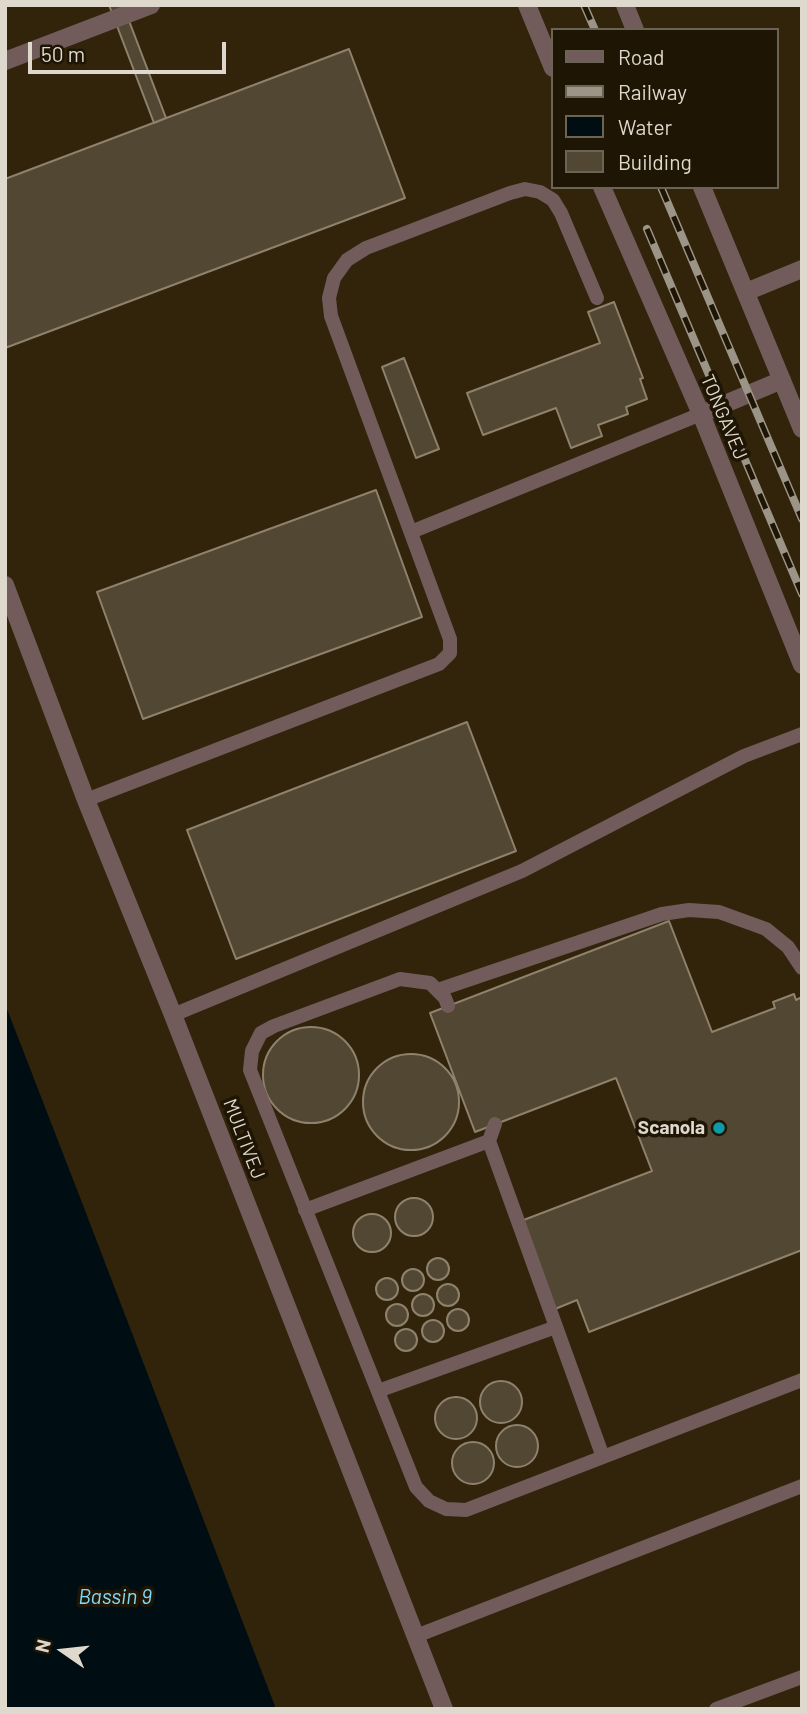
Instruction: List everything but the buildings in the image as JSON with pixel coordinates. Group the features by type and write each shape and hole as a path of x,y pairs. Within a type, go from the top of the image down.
{"street":[{"path":"5,61 151,5"},
{"path":"527,5 552,66"},
{"path":"625,5 634,28"},
{"name":"TONGAVEJ","path":"604,189 701,414 802,665"},
{"path":"703,189 802,429"},
{"path":"746,292 802,269"},
{"path":"701,414 782,380"},
{"name":"MULTIVEJ","path":"5,584 86,800 444,1709"}],"lane":[{"path":"86,800 446,660 452,646 450,639 331,316 329,298 334,278 347,260 366,248 525,189 540,192 553,200 562,212 597,298"},
{"path":"411,533 701,414"},
{"path":"173,1016 522,871 744,756 802,734"},
{"path":"438,990 662,914 689,910 719,912 766,929 788,947 802,968"},
{"path":"448,1006 445,998 430,984 400,979 261,1033 252,1051 250,1070 416,1487 429,1501 446,1509 466,1510 802,1380"},
{"path":"495,1124 489,1141 603,1457"},
{"path":"305,1210 489,1141"},
{"path":"378,1391 556,1327"},
{"path":"416,1636 802,1486"},
{"path":"716,1709 802,1677"}],"shaded area":[{"path":"5,5 802,5 802,1709 276,1709 5,1004"}],"water":[{"name":"Bassin 9","path":"5,1004 81,1200 276,1709 5,1709"}],"railway":[{"path":"584,5 594,28"},
{"path":"662,189 802,519"},
{"path":"647,229 802,594"}],"place":[{"name":"Scanola","path":"719,1128"}]}
